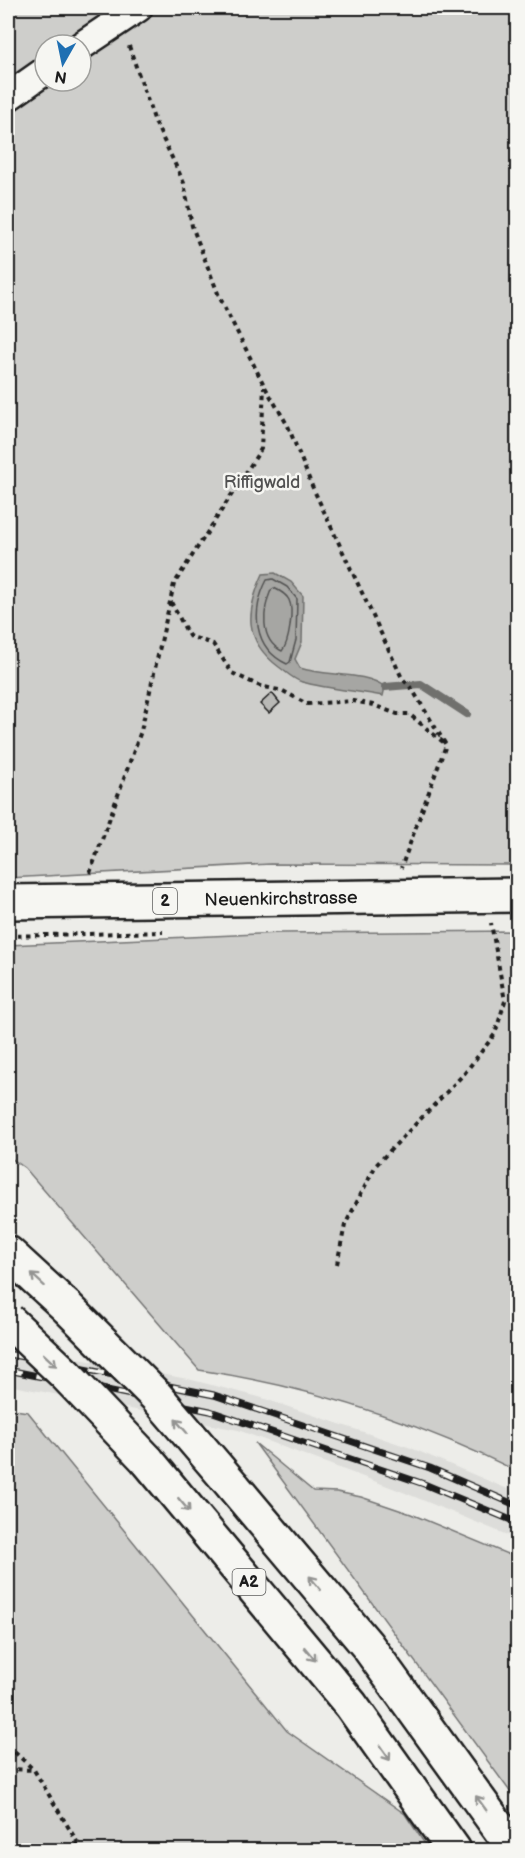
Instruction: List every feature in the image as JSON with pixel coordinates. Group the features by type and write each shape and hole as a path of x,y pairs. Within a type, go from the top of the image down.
{"main road":[{"name":"Neuenkirchstrasse","path":"8,902 503,896"},
{"path":"8,1253 68,1308 156,1396 233,1486 367,1645 515,1851"},
{"name":"A2","path":"8,1320 65,1374 147,1460 351,1705 454,1851"}],"street":[{"path":"93,38 129,14"},
{"path":"8,97 33,79"}],"path":[{"path":"129,14 155,122 184,183 192,226 219,296 265,387 288,426 312,486 402,678 412,689 446,745"},
{"path":"65,934 100,848 141,731 174,584 261,449 265,387"},
{"path":"171,601 189,636 213,644 232,674 261,686 293,695 307,704 353,701 373,705 397,714 409,714 446,745"},
{"path":"390,898 446,745"},
{"path":"337,1264 345,1225 376,1165 464,1074 495,1034 505,1000 503,896"},
{"path":"8,1746 34,1770 82,1851"},
{"path":"8,1769 34,1770"}],"shaded area":[{"path":"8,1346 188,1379 259,1397 411,1448 517,1493 517,1539 398,1490 238,1430 8,1385"}],"green space":[{"path":"8,8 131,8 93,34 33,33 33,74 8,91"},
{"name":"Riffigwald","path":"154,8 517,8 517,865 270,864 8,878 8,100 33,87 33,93 93,93 93,42 124,21"},
{"path":"517,931 517,1471 441,1437 362,1408 281,1386 199,1370 25,1168 8,1156 8,945 281,933"},
{"path":"8,1409 28,1412 287,1731 405,1814 429,1850 8,1850"},
{"path":"255,1443 313,1491 337,1492 361,1497 411,1514 517,1558 517,1801"}],"water":[{"path":"275,573 291,582 303,596 302,642 295,659 300,668 321,673 356,676 376,682 385,687 383,696 299,681 267,657 254,635 251,613 253,600 263,574"}],"building":[{"path":"272,693 280,703 269,713 260,704"}],"waterway":[{"path":"385,687 421,684 467,714"}],"railway":[{"path":"8,1354 214,1395 430,1468 518,1506"},
{"path":"8,1370 210,1411 424,1484 518,1523"}]}
